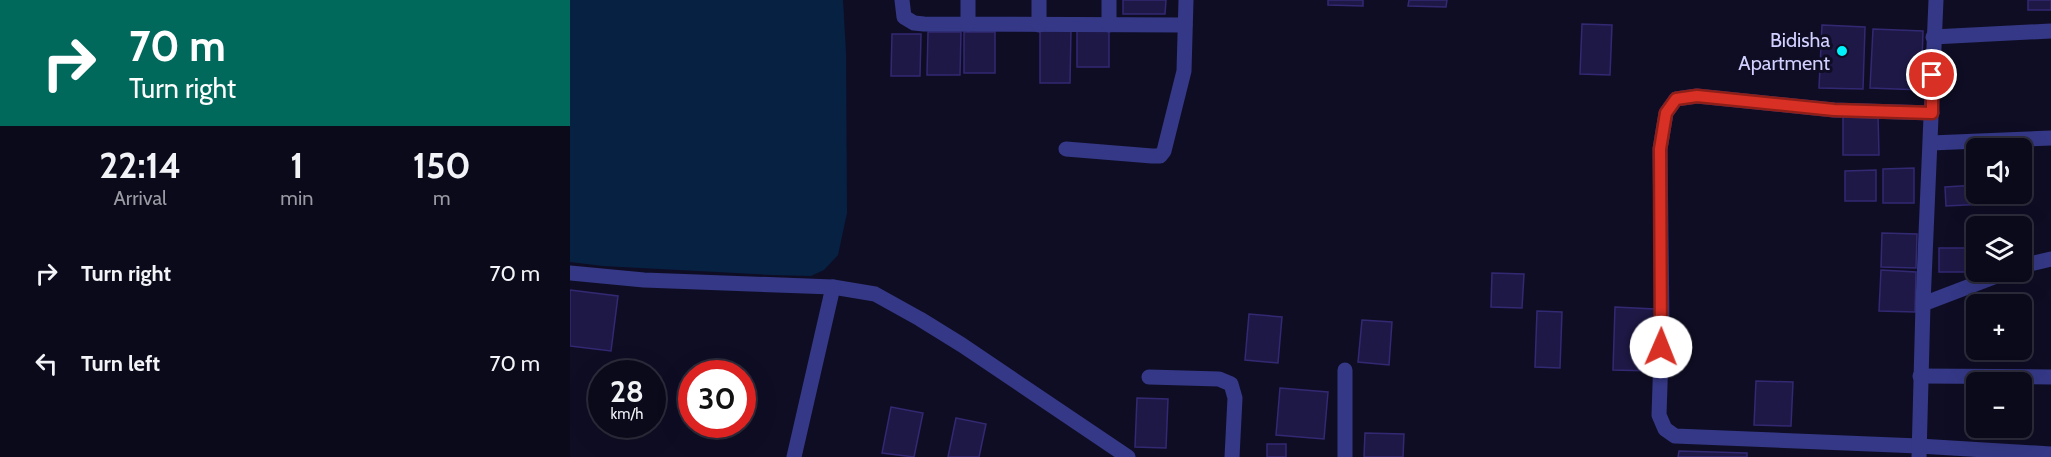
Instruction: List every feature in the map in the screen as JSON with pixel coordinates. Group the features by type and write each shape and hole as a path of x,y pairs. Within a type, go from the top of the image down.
{"street":[{"path":"902,0 904,17 914,23 1185,25"},
{"path":"968,0 968,24"},
{"path":"1039,0 1039,25"},
{"path":"1109,0 1109,25"},
{"path":"1066,149 1160,156 1164,151 1184,71 1186,0"},
{"path":"1919,451 1920,376 1936,0"},
{"path":"1933,38 2051,31"},
{"path":"1932,113 1834,110 1697,96 1676,99 1666,113 1660,149 1662,325 1659,415 1665,429 1675,436 1919,451 2051,454"},
{"path":"1931,143 2051,138"},
{"path":"2032,262 2051,259"},
{"path":"570,273 644,280 832,286 875,294 920,319 1128,457"},
{"path":"1923,304 1981,282"},
{"path":"794,457 832,286"},
{"path":"1345,370 1345,457"},
{"path":"1920,376 2051,377"},
{"path":"1149,377 1219,379 1231,384 1235,398 1232,457"}],"water":[{"path":"570,0 843,0 846,53 847,213 838,255 824,270 811,276 772,275 603,266 570,262"}],"building":[{"path":"1123,0 1166,0 1165,14 1123,14"},
{"path":"1328,0 1363,0 1363,6 1328,5"},
{"path":"1409,0 1447,0 1446,7 1408,6"},
{"path":"2028,0 2051,0 2051,10 2028,10"},
{"path":"1582,24 1612,25 1610,75 1580,74"},
{"path":"1822,25 1865,27 1863,89 1819,88"},
{"path":"1040,29 1071,29 1070,83 1040,83"},
{"path":"1873,29 1923,31 1921,90 1870,88"},
{"path":"1077,31 1109,31 1109,67 1077,67"},
{"path":"928,32 961,32 960,75 927,75"},
{"path":"964,32 995,32 995,73 964,73"},
{"path":"892,34 921,34 920,76 891,76"},
{"path":"1843,115 1878,115 1879,155 1843,155"},
{"path":"1914,168 1914,203 1883,203 1883,169"},
{"path":"1876,170 1876,201 1845,201 1845,171"},
{"path":"1966,186 1966,204 1985,204 1946,206 1945,187"},
{"path":"1882,233 1917,234 1916,268 1881,267"},
{"path":"1939,248 1966,248 1966,272 1939,272"},
{"path":"1881,270 1916,272 1915,312 1879,311"},
{"path":"1492,273 1524,274 1522,308 1491,307"},
{"path":"570,290 618,296 611,351 570,346"},
{"path":"1615,307 1655,309 1653,371 1613,370"},
{"path":"1537,311 1562,312 1560,368 1535,367"},
{"path":"1249,314 1282,317 1278,363 1245,360"},
{"path":"1362,320 1392,322 1389,365 1358,362"},
{"path":"1756,381 1793,382 1791,426 1754,425"},
{"path":"1280,388 1328,392 1324,439 1276,435"},
{"path":"1137,398 1168,399 1166,448 1135,447"},
{"path":"891,407 923,413 914,457 882,453"},
{"path":"956,418 986,424 979,457 948,457"},
{"path":"1365,433 1404,434 1403,457 1364,457"},
{"path":"1267,444 1286,444 1286,457 1267,457"},
{"path":"1679,451 1747,453 1747,457 1678,457"}],"place":[{"name":"Bidisha Apartment","path":"1842,51"}],"route":[{"path":"1661,347 1660,149 1666,113 1676,99 1697,96 1834,110 1932,113 1932,75"}]}
